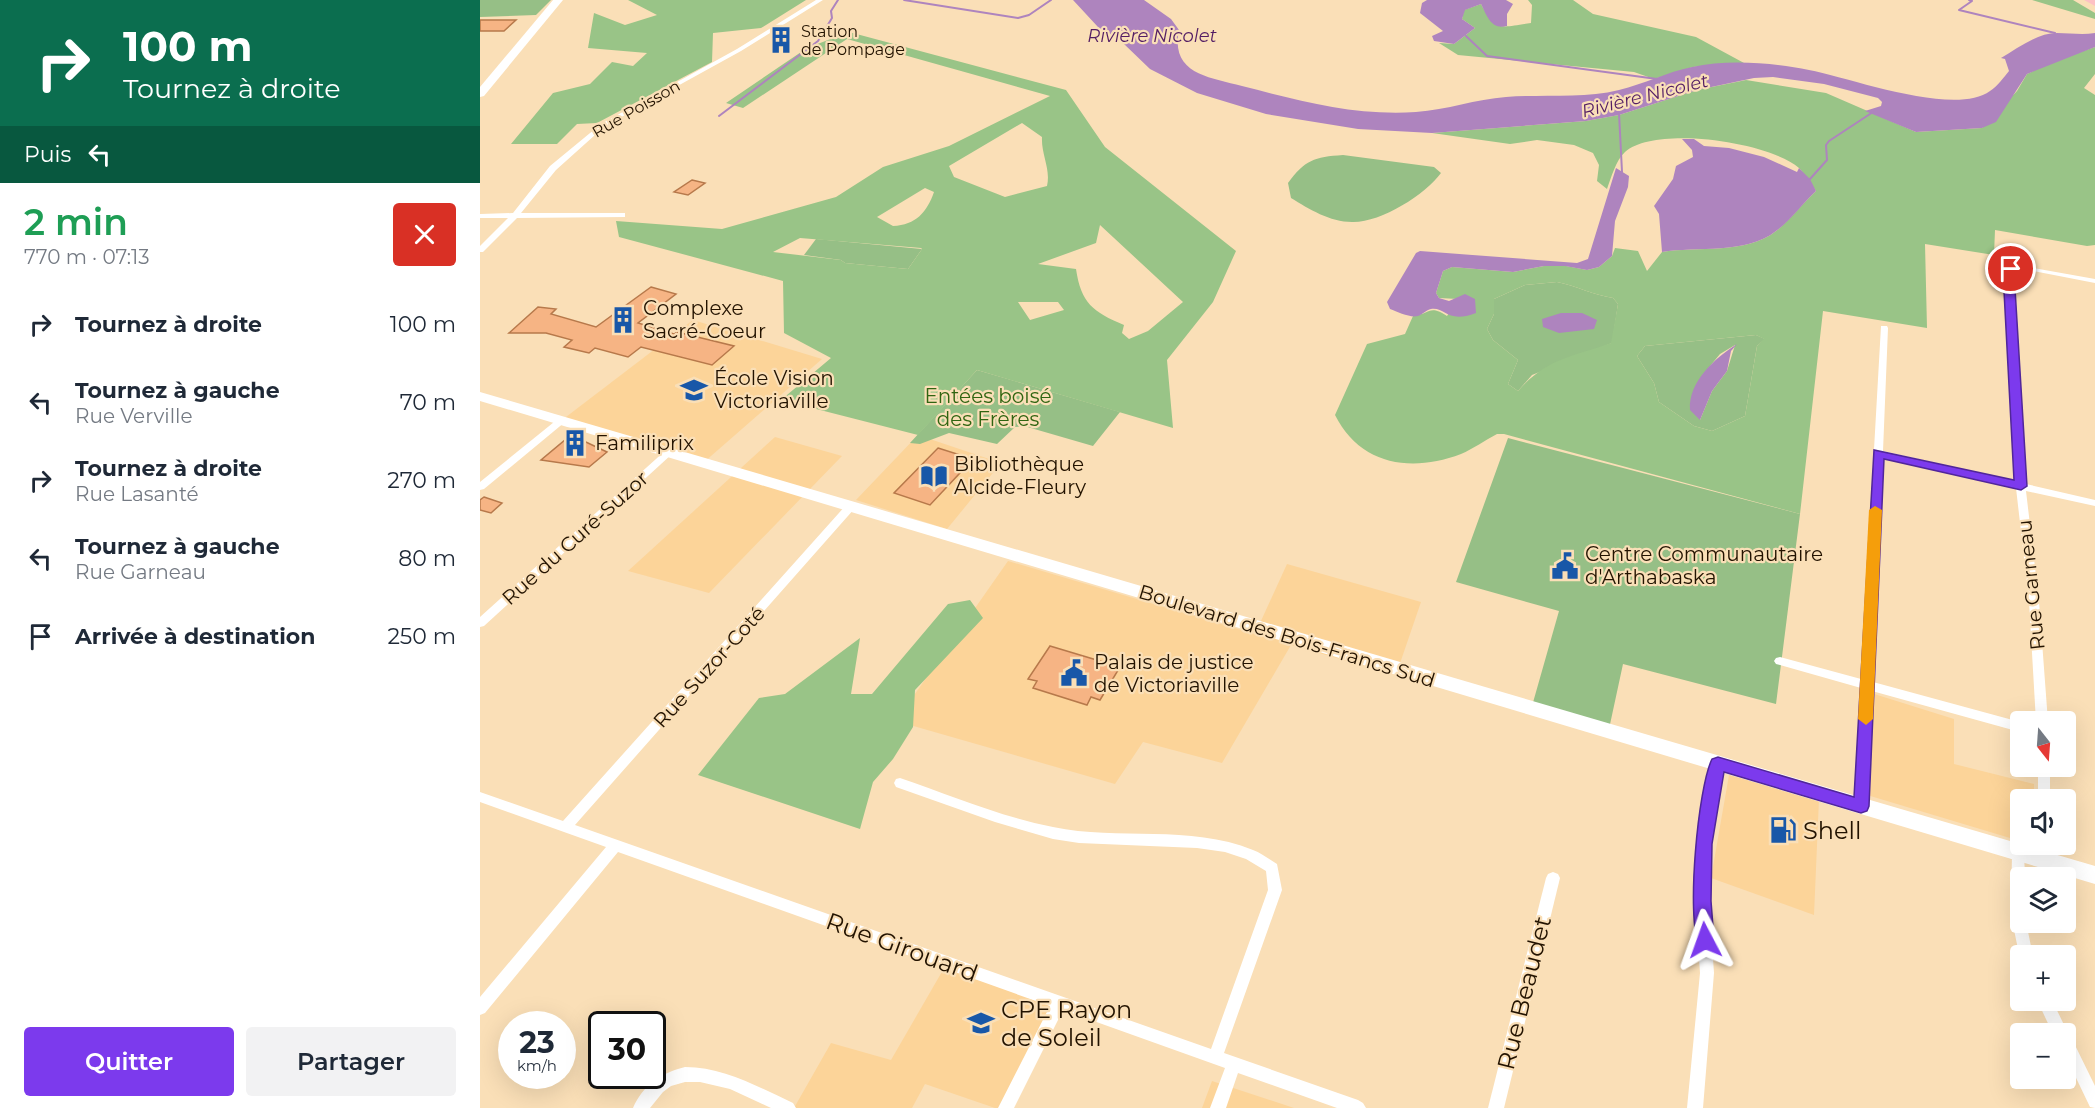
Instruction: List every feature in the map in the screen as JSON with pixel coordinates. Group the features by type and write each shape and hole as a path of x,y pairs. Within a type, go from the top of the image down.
{"main road":[{"path":"2089,0 2095,3"}],"street":[{"path":"480,94 558,0"},
{"name":"Rue Poisson","path":"480,250 515,216 553,168 603,125 739,50 819,0"},
{"path":"480,216 622,215"},
{"name":"Rue Garneau","path":"2041,711 2034,601 2021,486 2009,272 2011,269 2023,267 2095,281"},
{"path":"1861,806 1884,328"},
{"name":"Boulevard des Bois-Francs Sud","path":"480,396 2010,850"},
{"path":"480,488 562,420"},
{"name":"Rue du Curé-Suzor","path":"480,623 669,452"},
{"path":"1878,453 2095,503"},
{"name":"Rue Suzor-Coté","path":"566,827 851,506"},
{"path":"1780,661 2010,724"},
{"path":"1695,1108 1707,973 1702,901 1704,844 1718,764"},
{"path":"900,783 1053,833 1088,838 1196,842 1248,853 1272,868 1275,890 1215,1058"},
{"name":"Rue Girouard","path":"480,797 1358,1108"},
{"path":"480,1008 616,845"},
{"path":"2018,855 2018,915 2024,945"},
{"name":"Boulevard des Bois-Francs Sud","path":"2052,855 2095,875"},
{"name":"Rue Beaudet","path":"1496,1108 1553,878"},
{"path":"1006,1108 1059,1003"},
{"path":"2076,1063 2095,1102"},
{"path":"1218,1108 1234,1064"},
{"path":"641,1108 652,1092 668,1079 690,1074 710,1075 788,1108"}],"shaded area":[{"name":"École Vision Victoriaville","path":"693,320 822,359 703,463 562,420"},
{"path":"918,435 1001,463 947,529 856,500"},
{"path":"775,437 842,456 709,593 628,571"},
{"path":"1008,561 1255,634 1287,564 1421,602 1396,675 1291,645 1222,763 1143,742 1115,784 896,721"},
{"path":"1871,693 1954,719 1954,764 2034,784 2034,789 2010,789 2010,838 1867,795"},
{"path":"1729,775 1819,799 1814,915 1711,878"},
{"name":"CPE Rayon de Soleil","path":"947,963 1059,1003 1006,1108 995,1108 925,1084 912,1108 794,1108 831,1043 891,1060"},
{"path":"1212,1081 1294,1108 1202,1108"}],"green space":[{"path":"480,0 551,0 536,15 480,17"},
{"path":"628,0 806,0 761,28 713,33 712,62 597,123 577,124 557,144 511,144 553,93 590,84 612,62 633,66 647,53 588,48 594,13 625,25 657,15"},
{"path":"1528,0 1573,0 1593,14 1696,37 1744,63 1693,67 1654,79 1634,72 1458,55 1439,43 1454,44 1475,28 1462,19 1464,10 1481,4 1491,20 1500,26 1531,23 1532,5"},
{"path":"2032,0 2073,0 2095,13 2095,19"},
{"path":"849,32 1066,90 1105,147 1236,251 1213,302 1167,360 1173,428 977,370 918,435 781,400 831,358 784,333 783,281 619,237 616,221 722,229 836,197 883,167 949,146 1050,96 847,39 743,108 726,103 807,48","holes":["1022,123 1042,137 1048,174 1047,186 1005,197 954,177 949,166","925,188 934,192 928,206 920,216 908,223 893,226 877,217","1100,225 1183,302 1148,331 1129,339 1122,333 1124,325 1104,316 1090,305 1081,290 1076,269 1038,264 1096,243","800,238 922,249 908,269 845,263 841,260 773,252","1018,302 1058,302 1064,310 1030,320"]},
{"path":"2095,47 2095,74 2084,88 2095,95 2095,245 2087,246 1995,230 1994,255 1925,244 1927,328 1823,311 1800,514 1504,434 1497,434 1466,452 1442,460 1406,463 1389,460 1358,445 1335,415 1367,344 1405,334 1413,316 1433,310 1447,316 1458,299 1439,298 1436,293 1443,271 1452,267 1513,272 1544,266 1566,266 1587,270 1599,267 1612,256 1615,248 1638,251 1647,271 1662,252 1736,247 1764,239 1781,227 1816,191 1799,168 1764,151 1739,144 1686,138 1661,139 1640,144 1622,155 1607,189 1597,181 1599,165 1593,153 1574,145 1537,140 1510,144 1432,133 1586,121 1619,115 1697,90 1746,80 1826,93 1916,132 1982,128 2017,91 2027,74 2054,61","holes":["1557,282 1613,298 1618,304 1611,343 1550,365 1518,391 1508,384 1518,360 1493,340 1487,329 1494,314 1494,299 1525,285","1756,335 1764,339 1757,346 1745,416 1712,431 1694,426 1659,402 1654,383 1637,356 1645,346"]},
{"path":"1343,155 1434,167 1441,173 1424,190 1401,206 1363,221 1352,222 1328,217 1291,198 1288,183 1300,169 1317,159"},
{"path":"816,239 922,249 908,269 845,263 841,260 804,255"},
{"path":"1557,282 1613,298 1618,304 1612,343 1532,375 1518,391 1508,384 1518,360 1493,340 1487,329 1494,314 1494,299 1525,285"},
{"path":"1756,335 1765,339 1757,346 1745,416 1712,431 1694,426 1659,402 1654,383 1637,356 1645,346","holes":["1735,345 1727,371 1712,391 1700,420 1701,377 1720,354"]},
{"name":"Entées boisé des Frères","path":"977,370 1120,412 1093,446 1024,426 1015,427 997,444 949,433 920,444 910,443"},
{"path":"1508,438 1800,514 1776,704 1623,664 1609,729 1532,706 1559,611 1456,582"},
{"path":"970,600 983,618 915,690 913,727 893,759 873,782 860,829 698,775 759,698 785,694 860,638 851,694 872,694 948,604"}],"water":[{"name":"Rivière Nicolet","path":"1073,0 1144,0 1171,19 1179,30 1180,56 1186,65 1205,76 1307,102 1371,112 1416,112 1495,98 1605,93 1692,67 1721,63 1766,64 1795,68 1902,93 1953,100 1974,98 1993,89 2009,71 2005,59 2001,58 2042,36 2057,33 2095,33 2095,47 2027,74 1996,122 1982,128 1916,132 1865,111 1881,106 1882,102 1878,98 1824,84 1773,77 1754,78 1697,90 1619,115 1586,121 1432,133 1358,129 1266,114 1197,93 1150,69 1124,44 1098,27"},
{"path":"1427,0 1506,0 1513,4 1507,14 1507,26 1502,27 1490,21 1481,4 1465,10 1462,19 1475,28 1454,44 1434,41 1432,36 1443,31 1420,13 1422,3"},
{"path":"1682,139 1694,139 1704,146 1729,148 1764,157 1797,172 1799,168 1810,179 1816,191 1792,217 1764,239 1736,247 1662,252 1659,214 1654,206 1673,179 1676,166 1693,157 1692,150"},
{"path":"1616,168 1629,176 1628,187 1615,221 1612,256 1599,267 1587,270 1565,266 1544,266 1513,272 1452,267 1443,271 1436,293 1439,298 1449,301 1465,294 1475,299 1476,313 1459,317 1431,309 1415,316 1390,309 1387,302 1416,253 1420,251 1577,263 1588,259"},
{"path":"1561,313 1582,313 1597,320 1594,329 1559,333 1543,327 1542,319"},
{"path":"1737,344 1731,351 1727,371 1712,391 1700,420 1690,410 1693,390 1704,372 1720,356"}],"building":[{"path":"480,20 516,20 504,31 480,31"},
{"path":"692,180 705,183 688,195 674,192"},
{"name":"Complexe Sacré-Coeur","path":"651,287 676,294 638,323 674,334 677,332 734,346 712,365 641,347 628,357 595,348 589,353 564,347 572,340 546,333 509,333 538,307 556,309 551,314 596,327"},
{"name":"Familiprix","path":"571,435 607,452 589,467 541,460"},
{"name":"Bibliothèque Alcide-Fleury","path":"938,448 973,459 930,505 894,493"},
{"path":"484,497 502,503 491,513 480,510 480,500"},
{"name":"Palais de justice de Victoriaville","path":"1050,646 1120,667 1100,700 1091,697 1087,705 1033,688 1037,681 1028,679"}],"waterway":[{"path":"719,116 818,41 832,18 831,11 838,0"},
{"path":"904,0 1018,18 1029,15 1051,0"},
{"path":"1969,0 1972,1 1959,10 2055,33"},
{"path":"1466,36 1487,56 1657,79"},
{"path":"1810,179 1827,160 1826,145 1829,141 1873,112"},
{"path":"1619,113 1622,172"}],"slow traffic":[{"path":"1866,719 1875,510"}],"place":[{"name":"Station de Pompage","path":"781,40"},
{"name":"Complexe Sacré-Coeur","path":"623,320"},
{"name":"École Vision Victoriaville","path":"694,390"},
{"name":"Familiprix","path":"575,443"},
{"name":"Bibliothèque Alcide-Fleury","path":"934,476"},
{"name":"Centre Communautaire d'Arthabaska","path":"1565,566"},
{"name":"Palais de justice de Victoriaville","path":"1074,673"},
{"name":"Shell","path":"1783,830"},
{"name":"CPE Rayon de Soleil","path":"981,1023"}],"route":[{"path":"1705,940 1702,871 1704,844 1718,764 1861,806 1878,453 2021,486 2009,272 2011,269"}]}
